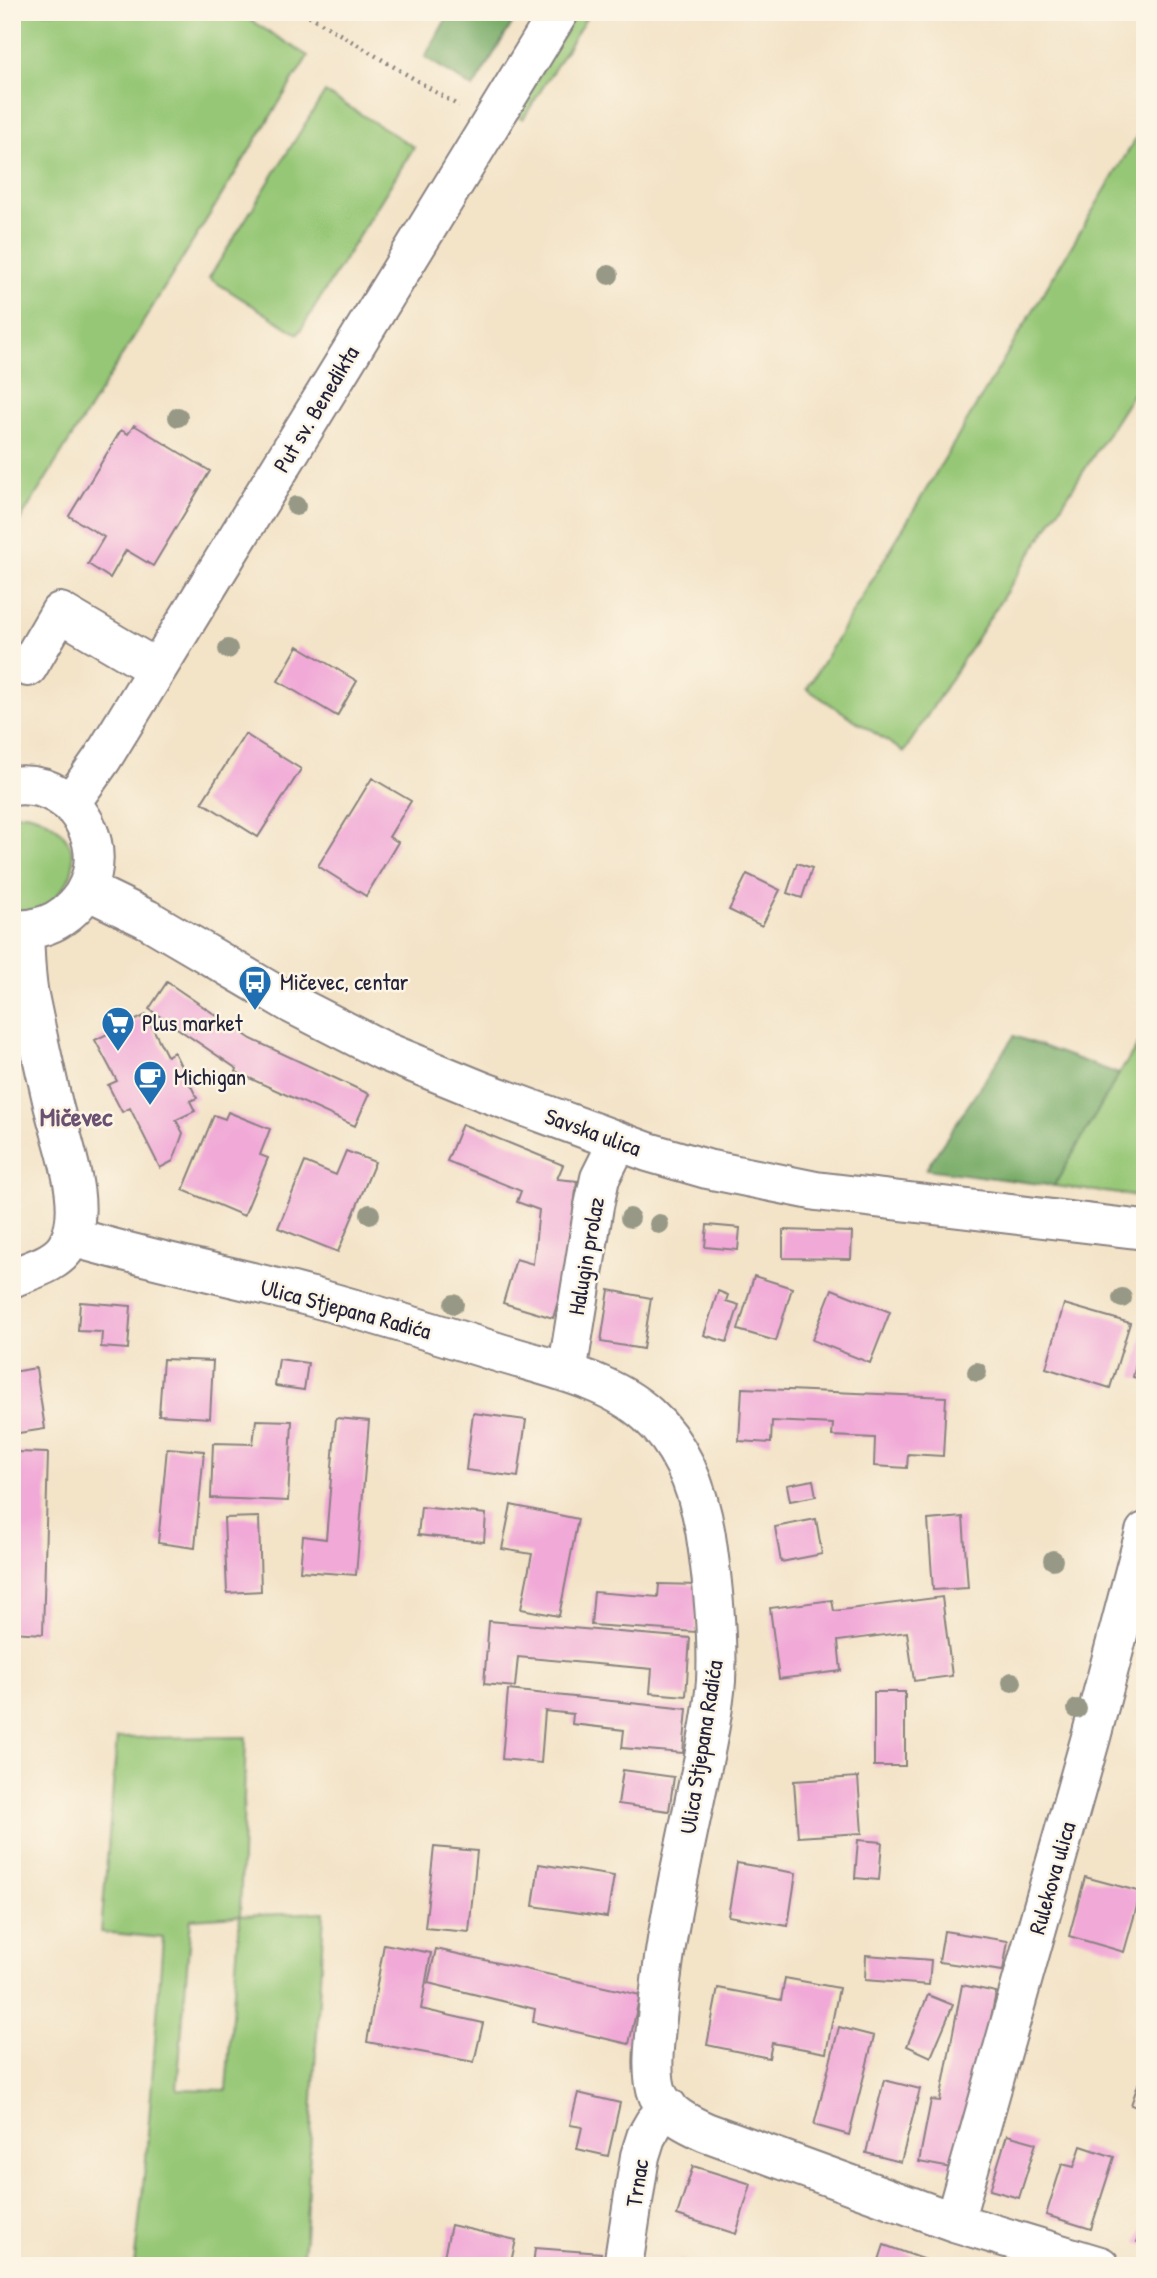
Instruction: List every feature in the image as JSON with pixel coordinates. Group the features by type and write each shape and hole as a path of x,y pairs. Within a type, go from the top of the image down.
{"street":[{"name":"Put sv. Benedikta","path":"70,804 102,759 559,12"},
{"path":"28,667 60,612 157,669"},
{"path":"12,786 37,786 56,793 70,804 80,814 89,830 94,852 91,879 87,890 75,906 59,920 38,929 18,930 52,1102 73,1181 75,1219 72,1237 66,1249 56,1258 12,1278"},
{"name":"Savska ulica","path":"87,890 147,919 292,1004 384,1051 618,1142 707,1169 816,1191 1145,1230"},
{"name":"Halugin prolaz","path":"567,1373 600,1178 618,1142"},
{"name":"Ulica Stjepana Radića","path":"72,1237 309,1297 567,1373 620,1396 648,1415 674,1445 691,1476 706,1529 717,1626 716,1684 661,1979 654,2078 659,2095 667,2108"},
{"name":"Rulekova ulica","path":"954,2222 1091,1737 1145,1532"},
{"path":"667,2108 684,2122 706,2132 954,2222 1100,2266"},
{"name":"Trnac","path":"623,2266 640,2156 646,2137 667,2108"}],"path":[{"path":"303,12 490,124"}],"green space":[{"path":"12,12 237,12 308,56 16,527 12,525"},
{"path":"450,12 519,12 473,88 425,57"},
{"path":"577,12 590,12 523,119 515,115"},
{"path":"325,92 414,147 298,334 209,278"},
{"path":"1145,123 1145,375 904,752 807,689"},
{"path":"26,813 52,824 69,843 73,855 69,879 60,892 45,906 31,911 12,910 12,815"},
{"path":"1145,1034 1145,1197 1054,1186 1119,1074"},
{"path":"1014,1036 1119,1074 1054,1186 926,1169"},
{"path":"246,1737 240,1916 324,1912 305,2237 301,2266 134,2266 146,2159 163,1938 101,1932 117,1738","holes":["240,1916 226,2090 177,2089 191,1919"]}],"building":[{"path":"134,425 210,471 153,566 126,550 110,578 88,564 104,537 69,516 121,430 128,434"},
{"path":"298,646 357,681 337,716 278,681"},
{"path":"245,734 301,769 258,837 202,802"},
{"path":"372,778 411,801 389,837 398,842 366,896 318,866"},
{"path":"797,863 812,868 802,898 787,893"},
{"path":"747,874 780,890 762,926 729,910"},
{"path":"167,982 251,1039 369,1094 355,1126 236,1072 237,1069 149,1009"},
{"path":"146,1015 167,1056 174,1052 197,1098 190,1101 195,1111 176,1120 183,1133 173,1161 160,1168 130,1108 122,1112 108,1085 117,1081 95,1040"},
{"path":"228,1112 270,1129 260,1155 268,1158 244,1216 183,1190 214,1115 225,1119"},
{"path":"462,1124 563,1165 557,1179 577,1181 566,1274 553,1318 503,1303 516,1259 533,1264 539,1210 517,1202 521,1191 447,1161"},
{"path":"346,1151 375,1162 338,1252 278,1228 305,1162 336,1175"},
{"path":"707,1225 740,1228 738,1250 705,1247"},
{"path":"783,1230 852,1232 851,1259 783,1258"},
{"path":"754,1276 792,1288 776,1341 738,1330"},
{"path":"832,1289 890,1312 870,1363 812,1340"},
{"path":"609,1290 651,1298 643,1349 601,1342"},
{"path":"718,1291 728,1295 726,1301 739,1305 727,1342 704,1335"},
{"path":"80,1302 131,1306 128,1349 101,1347 102,1332 78,1331"},
{"path":"1064,1304 1130,1323 1110,1388 1046,1368"},
{"path":"1145,1333 1145,1380 1133,1377"},
{"path":"163,1359 213,1361 210,1418 159,1415"},
{"path":"279,1359 308,1363 304,1390 275,1386"},
{"path":"36,1368 45,1429 12,1434 12,1372"},
{"path":"742,1388 946,1397 943,1456 908,1454 907,1468 874,1466 875,1438 832,1436 833,1424 772,1421 771,1443 739,1441"},
{"path":"473,1413 526,1420 518,1477 466,1470"},
{"path":"336,1418 369,1421 356,1575 300,1571 303,1536 326,1539"},
{"path":"256,1420 292,1421 288,1501 211,1498 213,1443 253,1444"},
{"path":"167,1448 204,1451 195,1548 158,1543"},
{"path":"16,1452 48,1453 43,1634 12,1632"},
{"path":"813,1480 816,1496 790,1501 787,1485"},
{"path":"511,1505 578,1519 559,1616 521,1609 532,1554 502,1549"},
{"path":"421,1507 486,1514 484,1542 418,1535"},
{"path":"259,1517 261,1591 227,1593 224,1518"},
{"path":"963,1517 968,1588 933,1590 928,1520"},
{"path":"816,1519 822,1554 781,1562 775,1527"},
{"path":"659,1584 698,1585 696,1632 591,1625 594,1592 658,1597"},
{"path":"942,1597 952,1676 914,1681 907,1632 838,1641 841,1671 779,1679 770,1608 832,1600 834,1611"},
{"path":"489,1621 690,1638 686,1696 650,1693 652,1669 518,1657 515,1687 484,1684"},
{"path":"508,1690 687,1709 683,1753 622,1748 624,1730 572,1724 573,1714 545,1711 541,1763 502,1759"},
{"path":"874,1692 905,1692 905,1766 874,1766"},
{"path":"623,1770 674,1777 669,1811 618,1804"},
{"path":"858,1777 862,1833 798,1837 794,1781"},
{"path":"858,1840 882,1842 879,1880 855,1878"},
{"path":"434,1847 477,1851 469,1932 425,1928"},
{"path":"737,1863 796,1873 788,1926 728,1916"},
{"path":"539,1864 614,1876 607,1917 533,1906"},
{"path":"1085,1877 1141,1892 1124,1952 1069,1936"},
{"path":"944,1931 1008,1941 1003,1971 939,1962"},
{"path":"384,1944 431,1953 421,2009 483,2023 474,2062 367,2042"},
{"path":"436,1949 640,1995 629,2044 533,2022 535,2009 428,1983"},
{"path":"866,1955 931,1960 929,1985 865,1980"},
{"path":"785,1978 839,1988 826,2053 772,2043 769,2058 707,2045 718,1988 781,2000"},
{"path":"962,1985 996,1992 962,2170 919,2162 931,2100 940,2101"},
{"path":"928,1995 953,2005 931,2057 907,2046"},
{"path":"839,2027 874,2036 849,2135 814,2125"},
{"path":"1141,2076 1145,2078 1145,2110 1131,2105"},
{"path":"884,2080 920,2089 901,2162 866,2153"},
{"path":"578,2093 620,2103 608,2156 577,2149 582,2127 570,2125"},
{"path":"1007,2135 1036,2143 1019,2198 990,2190"},
{"path":"1081,2146 1114,2157 1091,2229 1046,2215 1062,2164 1074,2167"},
{"path":"693,2166 751,2184 736,2234 677,2215"},
{"path":"1145,2223 1145,2245 1137,2242"},
{"path":"451,2225 516,2240 510,2266 442,2265"},
{"path":"884,2245 940,2265 940,2266 877,2266"},
{"path":"535,2248 601,2253 600,2266 533,2266"},
{"path":"679,2260 703,2265 703,2266 677,2266"}],"place":[{"name":"Mičevec, centar","path":"255,1012"},
{"name":"Plus market","path":"118,1053"},
{"name":"Michigan","path":"150,1107"}],"district":[{"name":"Mičevec","path":"76,1117"}]}
